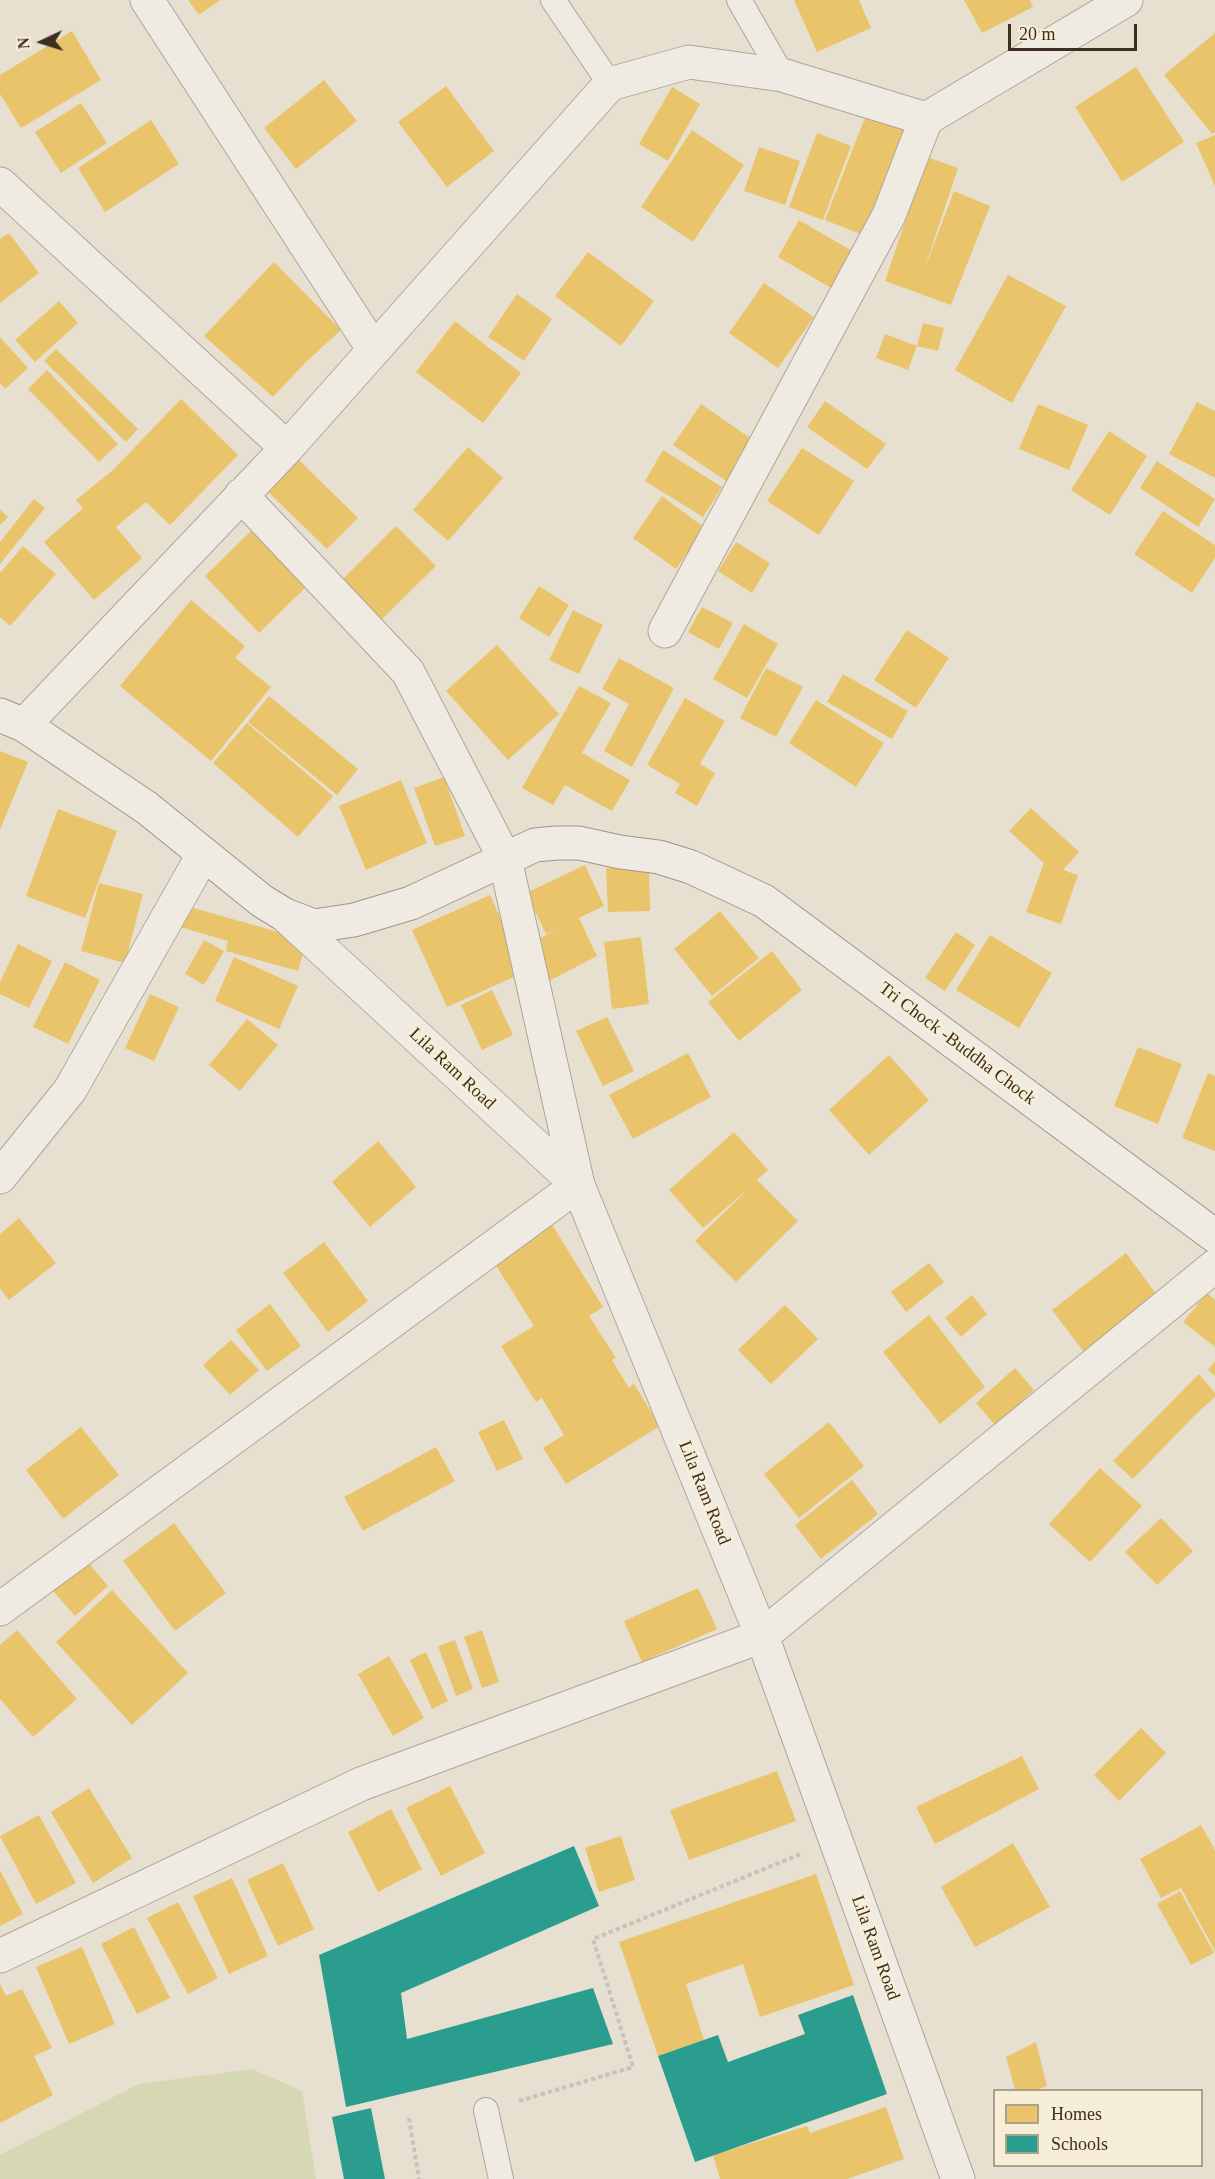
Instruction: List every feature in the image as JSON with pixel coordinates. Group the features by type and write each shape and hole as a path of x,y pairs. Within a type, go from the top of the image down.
{"street":[{"path":"147,0 374,350"},
{"path":"665,631 889,215 926,119 1123,1"},
{"path":"285,915 262,901 147,808 12,720 287,448 610,84 689,62 782,75 926,119"},
{"path":"0,184 287,448"},
{"path":"0,1609 578,1185 505,859 408,672 241,495"},
{"name":"Tri Chock -Buddha Chock","path":"285,915 314,926 354,920 411,903 535,845 579,843 659,857 691,867 764,901 1215,1236"},
{"path":"0,1177 70,1090 203,855"},
{"name":"Lila Ram Road","path":"285,915 578,1185 762,1636 958,2179"},
{"path":"0,1956 362,1784 762,1636 1215,1266"}],"lane":[{"path":"553,0 610,84"},
{"path":"739,0 782,75"},
{"path":"486,2110 501,2179"}],"path":[{"path":"486,2110 633,2067 593,1939 781,1862 837,1842"},
{"path":"409,2118 419,2179"}],"green space":[{"path":"252,2069 302,2091 316,2179 0,2179 0,2155 139,2084"}],"building: Homes":[{"path":"188,0 220,0 199,15"},
{"path":"794,0 859,0 871,28 817,52"},
{"path":"964,0 1030,0 1033,7 982,33"},
{"path":"72,31 101,80 21,128 0,94 0,75"},
{"path":"1215,33 1215,132 1212,134 1164,75"},
{"path":"1136,67 1184,142 1122,182 1075,107"},
{"path":"324,80 357,121 296,169 264,128"},
{"path":"446,86 494,151 447,187 398,122"},
{"path":"672,87 700,104 668,161 639,144"},
{"path":"81,103 107,143 61,173 35,132"},
{"path":"866,115 904,130 863,235 825,220"},
{"path":"151,120 179,164 105,212 78,168"},
{"path":"692,130 744,165 693,242 641,207"},
{"path":"817,133 851,146 823,220 789,207"},
{"path":"1215,135 1215,186 1196,143"},
{"path":"759,147 800,161 785,205 744,191"},
{"path":"927,157 958,168 923,273 954,191 990,206 951,305 885,281"},
{"path":"799,220 852,251 831,288 778,257"},
{"path":"9,233 39,273 0,303 0,239"},
{"path":"588,252 654,301 621,346 555,296"},
{"path":"274,262 341,330 273,397 204,336"},
{"path":"1008,275 1066,306 1012,403 955,370"},
{"path":"764,283 814,317 778,368 729,333"},
{"path":"517,294 552,319 524,361 488,337"},
{"path":"59,301 78,323 35,362 15,340"},
{"path":"455,321 521,373 483,423 416,372"},
{"path":"923,323 944,328 938,351 917,346"},
{"path":"885,334 917,346 908,370 876,358"},
{"path":"0,337 28,368 5,389 0,383"},
{"path":"56,349 138,429 126,442 44,361"},
{"path":"47,370 118,444 99,462 28,389"},
{"path":"181,399 238,455 170,525 146,502 116,527 142,558 94,600 44,542 83,508 76,500 113,470"},
{"path":"825,401 886,444 867,469 807,427"},
{"path":"1197,402 1215,411 1215,478 1169,454"},
{"path":"701,404 753,440 726,481 673,445"},
{"path":"1038,404 1088,425 1069,470 1019,449"},
{"path":"1109,431 1147,456 1110,515 1071,490"},
{"path":"468,447 503,478 448,541 413,510"},
{"path":"802,448 854,481 819,535 767,501"},
{"path":"663,450 722,487 703,517 645,481"},
{"path":"299,460 358,518 327,549 268,492"},
{"path":"1157,461 1215,499 1198,527 1140,488"},
{"path":"662,496 705,528 676,569 633,538"},
{"path":"34,499 45,508 0,564 0,542"},
{"path":"0,509 8,517 0,525"},
{"path":"1163,511 1215,545 1215,558 1192,593 1134,554"},
{"path":"396,526 436,566 381,620 342,580"},
{"path":"251,531 306,587 259,633 205,576"},
{"path":"736,542 770,563 752,593 718,571"},
{"path":"23,546 56,574 10,626 0,617 0,573"},
{"path":"539,586 569,605 549,637 519,618"},
{"path":"191,600 245,646 235,658 271,687 211,761 120,686"},
{"path":"702,607 733,623 719,649 688,632"},
{"path":"573,610 603,625 579,674 549,660"},
{"path":"744,624 778,644 747,698 713,679"},
{"path":"907,630 949,658 916,708 874,680"},
{"path":"497,645 559,714 508,760 446,691"},
{"path":"619,658 674,688 632,767 604,751 629,704 602,689"},
{"path":"766,668 803,687 776,737 740,718"},
{"path":"843,674 908,711 892,739 827,702"},
{"path":"579,686 611,703 582,753 630,780 612,811 565,785 553,805 522,788"},
{"path":"269,696 358,769 337,795 248,722"},
{"path":"685,698 725,721 700,764 715,773 697,806 675,793 680,784 647,765"},
{"path":"816,700 884,743 856,787 789,743"},
{"path":"247,723 333,796 298,837 213,763"},
{"path":"0,751 28,762 0,830"},
{"path":"444,777 465,836 435,846 414,788"},
{"path":"401,780 427,843 366,870 339,806"},
{"path":"1031,808 1079,852 1063,870 1078,875 1061,924 1026,912 1044,863 1009,831"},
{"path":"58,809 117,831 85,918 26,896"},
{"path":"585,865 604,906 579,918 597,956 549,981 530,943 560,928 546,934 526,893"},
{"path":"649,867 650,911 608,912 606,868"},
{"path":"99,883 143,894 125,963 81,951"},
{"path":"490,895 525,972 447,1007 412,930"},
{"path":"179,904 307,940 298,971 226,951 228,941 173,925"},
{"path":"720,911 759,958 712,996 674,949"},
{"path":"956,932 975,945 945,991 925,978"},
{"path":"990,935 1052,973 1019,1028 956,990"},
{"path":"641,937 649,1004 612,1009 604,942"},
{"path":"204,940 224,951 204,985 185,974"},
{"path":"18,944 52,961 29,1008 0,994 0,982"},
{"path":"772,951 802,990 739,1041 708,1002"},
{"path":"234,957 298,986 279,1029 215,1001"},
{"path":"65,962 100,980 68,1044 33,1027"},
{"path":"492,990 513,1035 482,1050 461,1005"},
{"path":"150,994 179,1007 154,1061 125,1048"},
{"path":"607,1017 634,1071 603,1086 576,1031"},
{"path":"247,1019 278,1045 240,1091 209,1065"},
{"path":"1138,1047 1182,1064 1158,1124 1114,1106"},
{"path":"688,1053 711,1097 633,1139 609,1095"},
{"path":"889,1055 929,1100 869,1155 829,1110"},
{"path":"1208,1073 1215,1076 1215,1151 1182,1138"},
{"path":"734,1132 768,1170 757,1180 798,1221 736,1282 695,1241 750,1187 703,1228 669,1190"},
{"path":"378,1141 416,1187 370,1227 332,1182"},
{"path":"19,1218 56,1263 9,1300 0,1288 0,1234"},
{"path":"551,1223 603,1307 589,1316 616,1358 612,1360 629,1388 634,1384 660,1426 566,1484 543,1448 564,1435 542,1398 536,1402 501,1346 534,1326 492,1259"},
{"path":"324,1242 368,1301 328,1332 283,1273"},
{"path":"1126,1253 1157,1295 1084,1352 1052,1310"},
{"path":"929,1263 944,1282 906,1312 891,1292"},
{"path":"1207,1293 1215,1300 1215,1347 1183,1322"},
{"path":"972,1295 987,1314 961,1337 945,1318"},
{"path":"270,1304 301,1346 267,1371 236,1330"},
{"path":"785,1305 818,1339 771,1384 738,1350"},
{"path":"929,1315 985,1387 940,1424 883,1352"},
{"path":"231,1340 259,1370 230,1395 203,1365"},
{"path":"1215,1361 1215,1376 1208,1370"},
{"path":"1015,1368 1034,1390 995,1425 976,1403"},
{"path":"1199,1374 1215,1393 1215,1397 1133,1479 1113,1461"},
{"path":"504,1420 523,1459 497,1471 478,1432"},
{"path":"829,1422 864,1466 799,1518 764,1474"},
{"path":"81,1427 119,1475 63,1519 26,1470"},
{"path":"436,1447 455,1481 363,1531 344,1497"},
{"path":"1100,1468 1142,1506 1090,1562 1049,1524"},
{"path":"852,1480 878,1514 821,1559 795,1525"},
{"path":"1161,1518 1193,1551 1157,1585 1125,1552"},
{"path":"174,1523 226,1593 175,1631 123,1561"},
{"path":"87,1561 108,1586 75,1616 53,1591"},
{"path":"698,1588 717,1629 642,1662 624,1621"},
{"path":"112,1590 188,1673 132,1725 56,1642"},
{"path":"17,1630 77,1699 33,1737 0,1699 0,1645"},
{"path":"482,1630 499,1682 482,1688 464,1637"},
{"path":"455,1640 473,1689 456,1696 438,1646"},
{"path":"426,1652 448,1701 432,1709 410,1660"},
{"path":"389,1656 424,1718 393,1736 358,1674"},
{"path":"1141,1728 1166,1753 1119,1801 1094,1775"},
{"path":"1022,1756 1039,1789 935,1844 916,1807"},
{"path":"777,1771 796,1821 689,1860 670,1810"},
{"path":"450,1786 485,1853 441,1876 406,1808"},
{"path":"89,1788 132,1858 93,1883 51,1812"},
{"path":"391,1809 422,1869 378,1892 348,1832"},
{"path":"39,1815 76,1883 36,1904 0,1836"},
{"path":"1201,1825 1215,1850 1215,1951 1181,1888 1161,1898 1140,1859"},
{"path":"621,1836 635,1880 599,1892 585,1848"},
{"path":"1013,1843 1050,1907 975,1947 941,1887"},
{"path":"283,1863 314,1929 278,1946 247,1880"},
{"path":"0,1870 23,1914 0,1926"},
{"path":"816,1874 854,1985 760,2017 743,1964 686,1984 704,2040 658,2056 619,1942"},
{"path":"232,1878 268,1956 229,1974 193,1896"},
{"path":"1180,1891 1214,1953 1191,1965 1157,1904"},
{"path":"178,1902 218,1978 188,1994 147,1918"},
{"path":"134,1927 170,1998 137,2014 101,1944"},
{"path":"82,1947 115,2024 69,2044 36,1967"},
{"path":"0,1984 6,1996 22,1989 52,2048 34,2056 53,2095 0,2123"},
{"path":"1036,2042 1047,2086 1039,2089 1015,2089 1006,2057"},
{"path":"886,2107 904,2159 847,2179 720,2179 713,2155 807,2126 810,2133"}],"building: Schools":[{"path":"574,1846 599,1906 401,1993 407,2039 593,1988 613,2044 346,2107 319,1955"},
{"path":"853,1995 887,2094 695,2162 658,2056 718,2035 728,2062 805,2034 798,2015"},
{"path":"371,2108 385,2179 344,2179 332,2117"}]}
